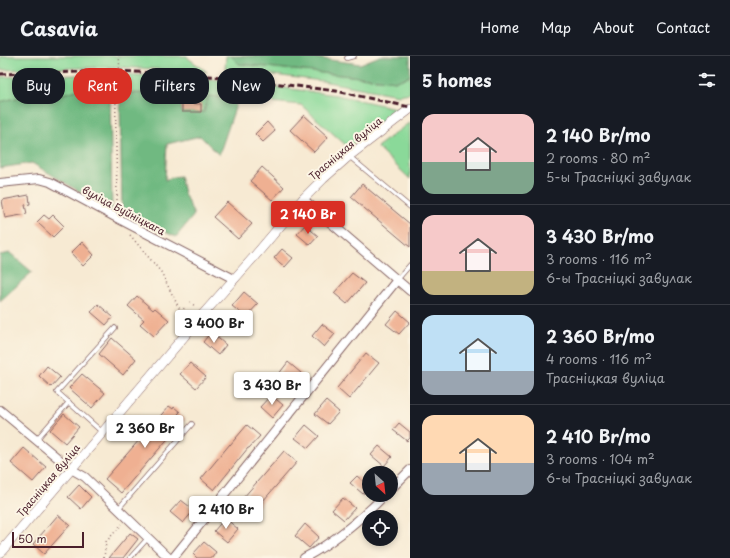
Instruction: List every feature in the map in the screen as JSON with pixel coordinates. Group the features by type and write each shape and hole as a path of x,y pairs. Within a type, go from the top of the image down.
{"street":[{"name":"Трасніцкая вуліца","path":"0,553 303,199 349,156 410,109"},
{"name":"вуліца Буйніцкага","path":"0,183 39,179 50,182 234,279"},
{"path":"303,199 410,291"},
{"path":"173,558 397,280"},
{"path":"0,410 71,469 85,477 169,558"},
{"path":"398,482 410,470"},
{"path":"304,558 318,551 364,516 378,502"}],"lane":[{"path":"347,58 354,56"},
{"path":"349,156 410,207"},
{"path":"397,280 410,265"},
{"path":"103,432 58,392 115,328"},
{"path":"36,440 69,402"},
{"path":"118,510 192,424"},
{"path":"130,558 148,538"}],"path":[{"path":"118,56 120,61 116,96 118,218"},
{"path":"130,234 161,272 181,312 181,340"},
{"path":"181,312 185,307"},
{"path":"104,558 106,542 127,518"}],"green space":[{"path":"187,56 202,68 12,68 12,70 0,70 0,57"},
{"path":"226,56 231,56 239,64 396,81 410,76 410,93 398,95 322,81 275,75 275,68 225,68"},
{"path":"231,56 315,56 316,58 360,64 380,56 410,56 410,76 397,81 239,64"},
{"path":"65,75 73,75 73,91 65,93"},
{"path":"132,75 140,75 140,93 132,93"},
{"path":"0,77 12,77 12,99 0,102"},
{"path":"209,79 217,80 217,97 209,96"},
{"path":"275,87 336,95 400,109 348,147 301,105 275,102"},
{"path":"73,91 73,104 110,104 112,211 32,163 0,168 0,102 12,99 12,104 65,104 65,93"},
{"path":"132,93 140,93 140,104 182,104 182,112 204,112 206,104 209,104 209,96 217,97 217,104 236,104 219,155 200,136 167,144 165,180 180,176 184,193 194,215 176,237 122,212 120,104 132,104"},
{"path":"201,104 206,104 204,112 201,112"},
{"path":"410,122 410,179 377,147"},
{"path":"10,253 32,272 0,301 0,255"}],"building":[{"path":"182,104 201,104 201,112 182,112"},
{"path":"304,115 328,137 314,152 290,130"},
{"path":"267,122 275,131 263,142 255,134"},
{"path":"262,167 284,187 272,200 250,181"},
{"path":"362,184 410,224 410,247 351,197"},
{"path":"29,195 30,204 25,205 27,214 5,218 2,200"},
{"path":"227,202 252,224 238,239 213,217"},
{"path":"44,215 49,219 53,215 64,226 53,237 37,222"},
{"path":"305,225 318,236 310,245 297,234"},
{"path":"82,242 94,255 83,266 71,253"},
{"path":"282,249 293,258 285,267 274,258"},
{"path":"352,273 365,283 347,304 334,293"},
{"path":"244,292 258,304 246,317 232,306"},
{"path":"137,296 153,310 155,308 169,320 154,336 140,324 144,320 128,306"},
{"path":"98,304 113,317 106,325 91,312"},
{"path":"397,311 410,322 399,334 386,324"},
{"path":"322,324 335,334 324,347 312,336"},
{"path":"211,332 226,345 218,355 203,342"},
{"path":"112,338 136,359 123,375 99,354"},
{"path":"366,353 379,363 349,399 337,388"},
{"path":"288,362 301,373 290,386 278,375"},
{"path":"190,363 206,377 196,388 180,374"},
{"path":"47,366 60,377 51,387 39,376"},
{"path":"82,374 105,393 92,408 69,388"},
{"path":"271,395 283,405 272,418 260,407"},
{"path":"326,401 339,412 328,424 315,414"},
{"path":"169,406 173,409 174,407 180,412 178,414 185,419 121,493 105,479"},
{"path":"64,414 79,427 65,443 50,430"},
{"path":"399,423 410,432 410,438 407,441 393,430"},
{"path":"247,425 260,436 248,448 214,490 201,479"},
{"path":"306,425 319,436 308,448 295,438"},
{"path":"379,446 392,457 384,466 371,455"},
{"path":"24,448 46,467 33,482 11,463"},
{"path":"284,451 297,462 249,517 236,506"},
{"path":"357,476 362,480 362,493 350,483"},
{"path":"79,485 91,497 81,509 68,497"},
{"path":"343,498 355,508 344,520 332,510"},
{"path":"181,500 194,510 183,523 170,512"},
{"path":"58,515 70,525 44,554 33,544"},
{"path":"225,518 238,529 227,542 214,531"},
{"path":"305,524 319,537 309,548 295,536"},
{"path":"130,533 138,539 123,558 109,558"},
{"path":"204,542 216,552 212,558 197,558 193,554"}],"railway":[{"path":"0,74 119,71 224,77 336,91 410,107"}]}
